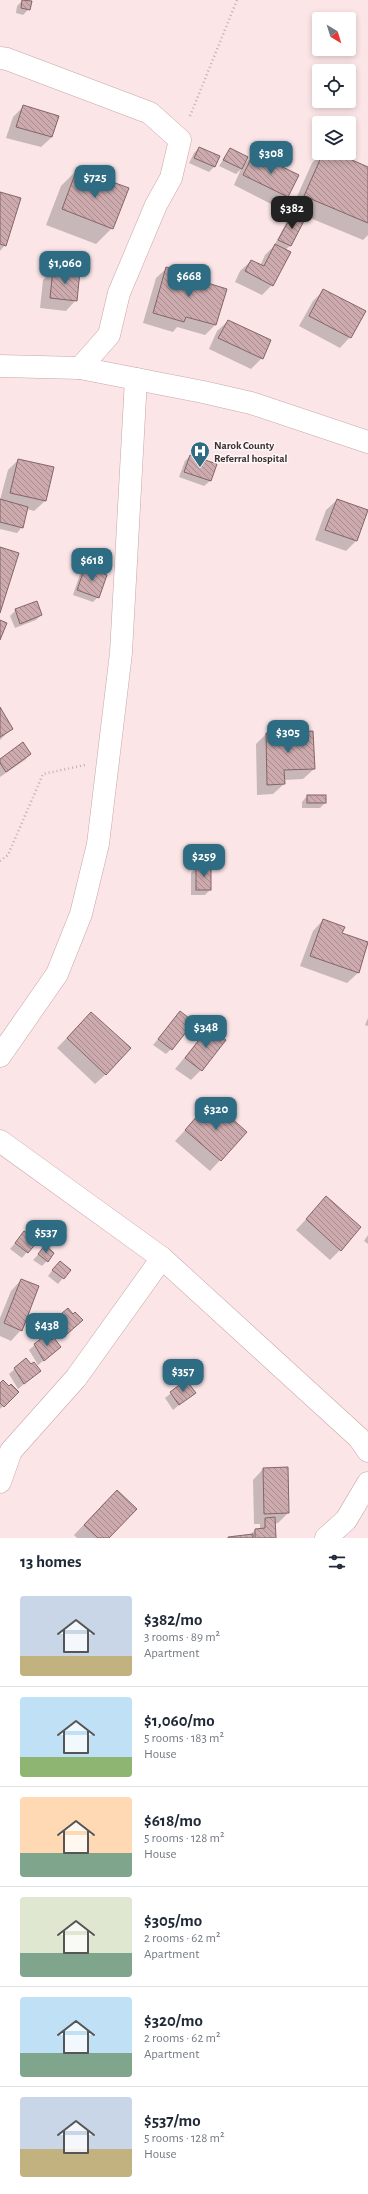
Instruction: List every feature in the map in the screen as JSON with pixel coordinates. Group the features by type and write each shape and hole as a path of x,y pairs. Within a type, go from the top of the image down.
{"street":[{"path":"0,58 7,59 150,113 180,140 171,178 156,205 119,293 109,335 80,368"},
{"path":"0,366 80,368 136,379 251,403 368,442"},
{"path":"0,1056 57,974 81,914 98,844 121,653 136,379"},
{"path":"0,1141 162,1258 365,1441"},
{"path":"0,1482 11,1451 76,1378 162,1258"},
{"path":"326,1538 346,1520 368,1483"}],"path":[{"path":"180,140 237,0"},
{"path":"0,861 8,855 43,774 108,760"}],"building":[{"path":"22,0 32,1 30,10 21,8"},
{"path":"23,105 59,116 52,137 16,127"},
{"path":"199,147 220,156 215,167 194,158"},
{"path":"230,148 248,157 242,169 223,160"},
{"path":"254,153 299,175 288,197 243,175"},
{"path":"320,160 352,160 368,167 368,223 304,196"},
{"path":"77,169 129,188 113,229 62,209"},
{"path":"0,192 21,198 6,246 0,244"},
{"path":"293,213 305,219 291,246 278,240"},
{"path":"275,244 291,252 273,286 245,271 251,260 264,266"},
{"path":"166,267 189,273 188,277 227,289 216,325 186,317 184,322 153,313"},
{"path":"53,269 80,271 77,301 50,298"},
{"path":"323,289 366,311 351,338 309,316"},
{"path":"228,320 271,340 263,359 218,338"},
{"name":"Narok County Referral hospital","path":"190,455 217,464 211,481 184,472"},
{"path":"18,459 54,467 46,501 10,493"},
{"path":"0,499 28,507 23,528 0,522"},
{"path":"337,499 368,510 357,541 325,530"},
{"path":"0,547 19,553 0,613"},
{"path":"85,567 107,575 99,598 77,590"},
{"path":"37,601 42,615 20,624 15,609"},
{"path":"0,620 7,623 0,640"},
{"path":"0,707 13,729 0,737"},
{"path":"313,731 315,769 284,770 285,784 267,785 266,733"},
{"path":"23,742 31,754 6,772 0,763 0,759"},
{"path":"307,795 326,795 326,803 307,803"},
{"path":"196,866 211,866 211,890 196,890"},
{"path":"323,919 345,927 342,933 368,942 359,973 310,956"},
{"path":"180,1011 194,1022 172,1050 158,1039"},
{"path":"91,1012 131,1048 106,1075 67,1038"},
{"path":"209,1027 226,1040 202,1071 185,1058"},
{"path":"211,1100 247,1132 221,1161 185,1130"},
{"path":"326,1196 361,1227 341,1251 306,1219"},
{"path":"24,1231 38,1241 28,1253 15,1243"},
{"path":"45,1245 54,1253 48,1262 38,1254"},
{"path":"60,1261 71,1270 64,1279 52,1270"},
{"path":"21,1279 39,1286 22,1331 4,1323"},
{"path":"68,1308 73,1314 75,1312 83,1320 66,1335 55,1319"},
{"path":"47,1334 52,1340 54,1338 61,1347 44,1361 34,1344"},
{"path":"26,1358 31,1364 34,1362 41,1371 24,1384 14,1368"},
{"path":"3,1380 9,1386 11,1384 19,1392 4,1407 0,1403 0,1383"},
{"path":"186,1380 196,1393 179,1405 170,1392"},
{"path":"288,1467 289,1513 264,1514 263,1468"},
{"path":"117,1490 137,1509 109,1538 98,1538 84,1525"},
{"path":"275,1517 276,1538 255,1538 255,1529 265,1528 265,1518"},
{"path":"253,1534 253,1538 228,1538 228,1537"}],"place":[{"name":"Narok County Referral hospital","path":"200,468"}]}
